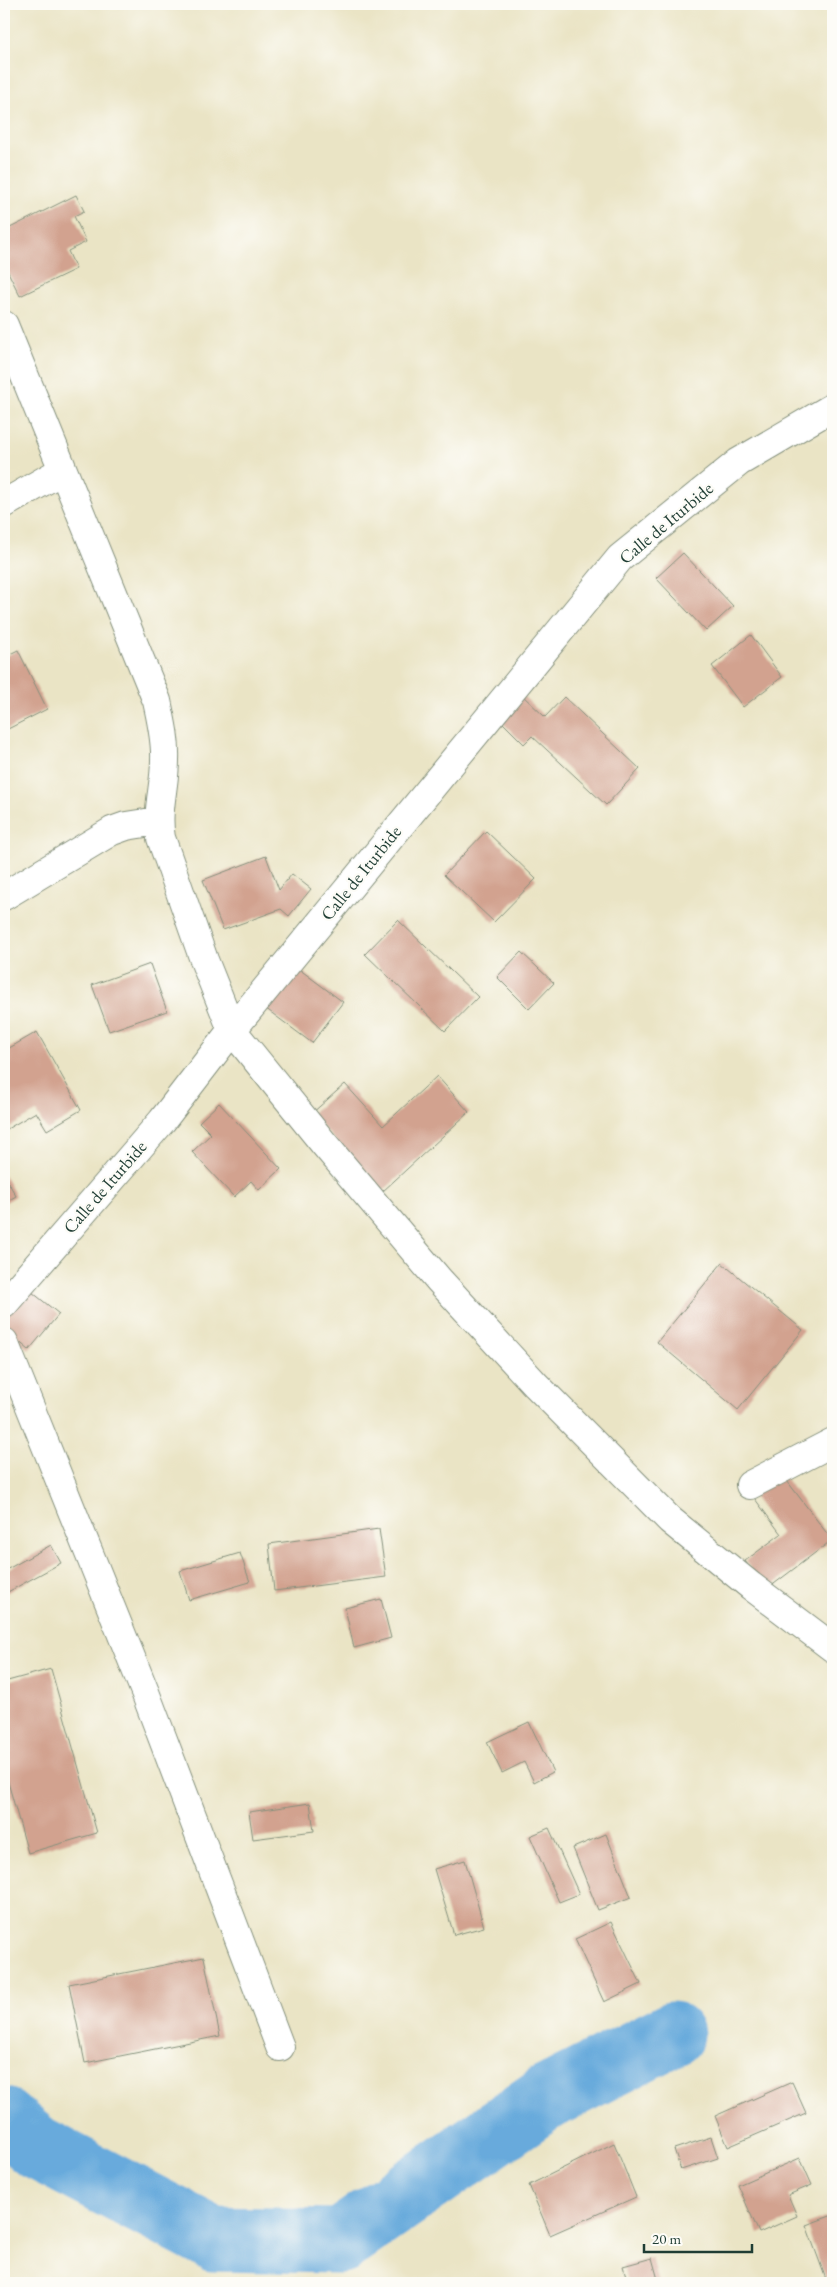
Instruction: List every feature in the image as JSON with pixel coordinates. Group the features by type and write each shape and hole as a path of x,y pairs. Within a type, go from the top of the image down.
{"street":[{"path":"4,325 157,701 165,742 166,761 158,822 161,838 204,960 232,1030 325,1145 439,1280 535,1384 670,1520 751,1586 833,1648"},
{"name":"Calle de Iturbide","path":"4,1304 162,1120 232,1030 620,558 739,462 833,407"},
{"path":"4,504 63,470"},
{"path":"4,896 112,831 126,826 158,822"},
{"path":"4,1342 145,1692 280,2047"},
{"path":"750,1485 833,1442"}],"building":[{"path":"76,195 84,211 74,216 86,242 68,251 76,269 20,296 4,264 4,231"},
{"path":"683,553 733,606 706,631 656,578"},
{"path":"751,635 782,677 743,707 712,666"},
{"path":"18,650 47,709 4,731 4,657"},
{"path":"520,693 545,717 564,697 640,769 606,805 532,736 524,744 497,717"},
{"path":"486,831 536,879 494,922 444,875"},
{"path":"266,856 279,890 292,874 311,889 289,916 281,909 223,930 203,880"},
{"path":"398,920 478,997 445,1031 365,954"},
{"path":"521,952 554,983 529,1009 497,977"},
{"path":"291,963 343,1002 312,1043 261,1005"},
{"path":"150,964 167,1011 109,1031 92,985"},
{"path":"37,1032 81,1110 47,1130 36,1112 7,1129 4,1123 4,1051"},
{"path":"437,1076 469,1112 382,1192 311,1114 345,1084 383,1126"},
{"path":"219,1103 281,1169 259,1190 251,1181 234,1197 192,1152 211,1134 199,1122"},
{"path":"4,1175 16,1196 4,1203"},
{"path":"722,1263 803,1330 738,1410 657,1342"},
{"path":"27,1288 59,1314 29,1350 4,1329 4,1317"},
{"path":"781,1473 832,1540 766,1590 745,1561 781,1534 752,1495"},
{"path":"379,1529 386,1577 274,1591 269,1544"},
{"path":"51,1545 61,1563 4,1594 4,1571"},
{"path":"240,1553 250,1582 189,1600 180,1571"},
{"path":"381,1599 391,1638 354,1648 345,1608"},
{"path":"51,1669 97,1833 28,1853 4,1768 4,1682"},
{"path":"529,1722 553,1772 534,1782 524,1762 502,1773 487,1742"},
{"path":"310,1803 314,1831 253,1839 249,1812"},
{"path":"549,1828 579,1894 559,1902 530,1836"},
{"path":"606,1834 631,1897 598,1910 573,1848"},
{"path":"465,1860 484,1927 454,1935 434,1869"},
{"path":"611,1922 641,1984 604,2002 575,1939"},
{"path":"204,1957 220,2036 85,2063 69,1984"},
{"path":"792,2082 806,2113 728,2147 715,2116"},
{"path":"711,2137 718,2158 681,2170 674,2149"},
{"path":"614,2143 636,2197 550,2235 529,2185"},
{"path":"800,2158 812,2185 788,2195 797,2216 759,2233 738,2185"},
{"path":"833,2215 833,2280 827,2282 806,2225"},
{"path":"652,2258 659,2283 628,2283 623,2266"}],"waterway":[{"path":"4,2120 36,2147 213,2239 340,2241 546,2098 672,2034"}]}
